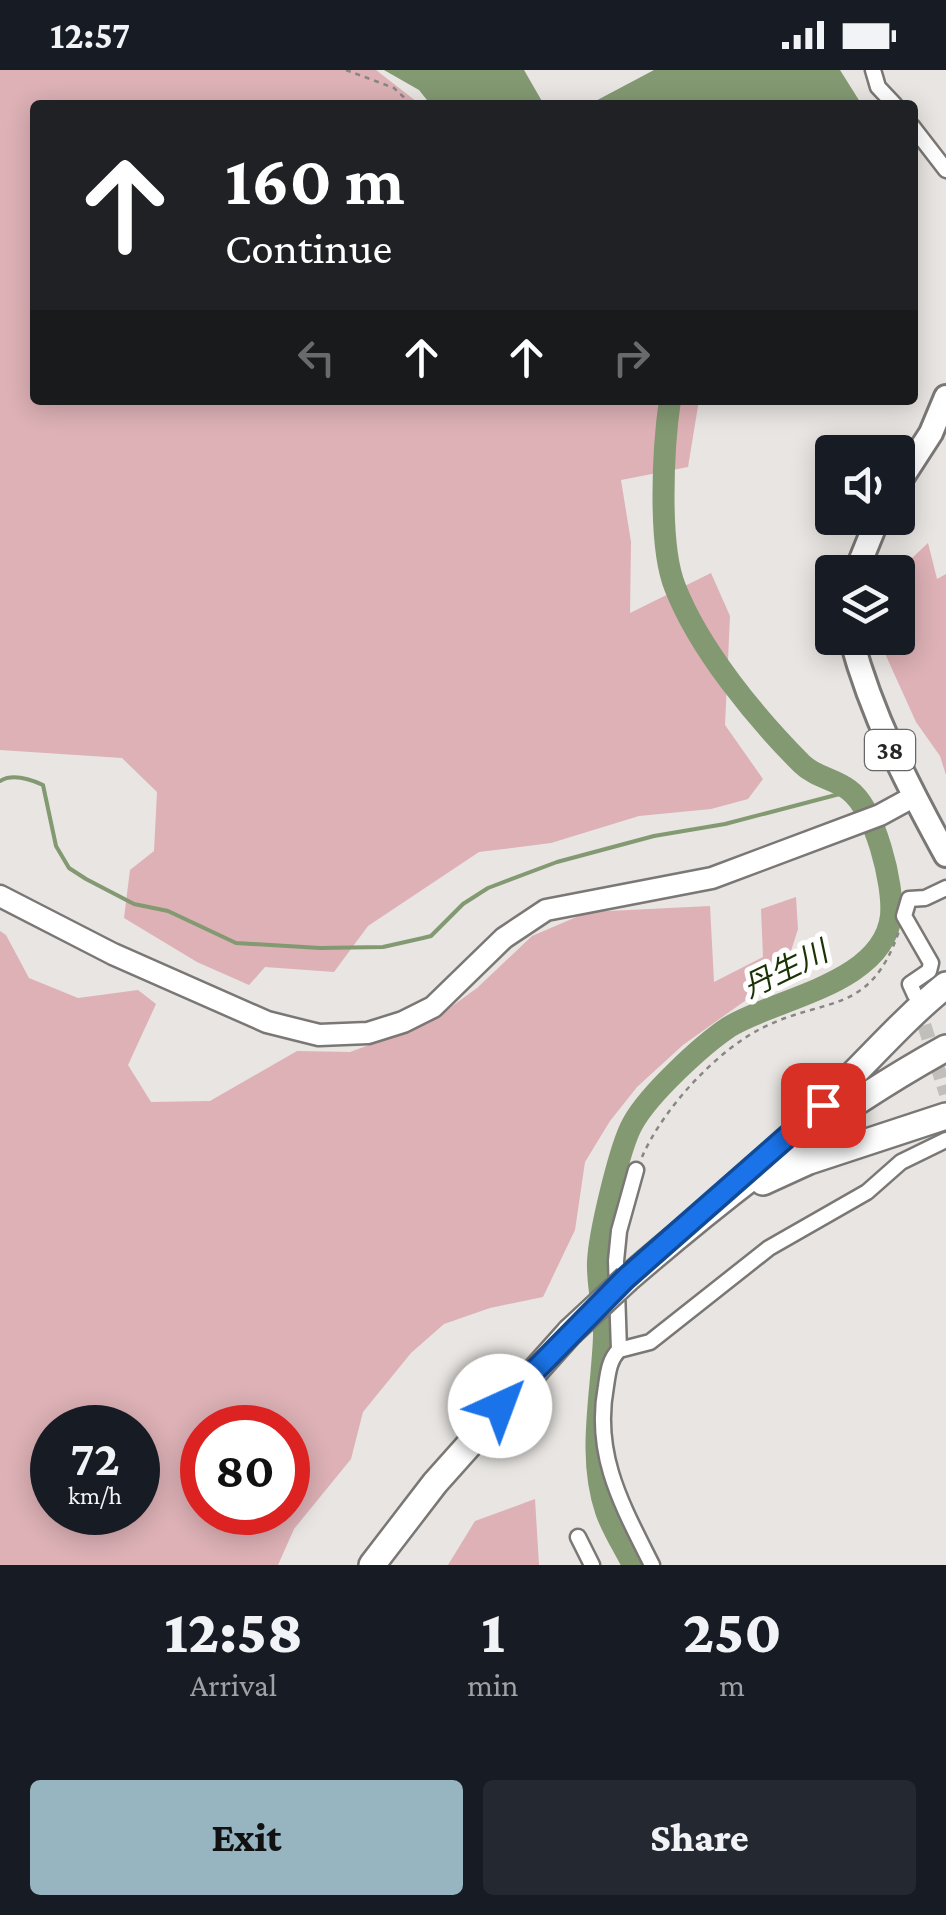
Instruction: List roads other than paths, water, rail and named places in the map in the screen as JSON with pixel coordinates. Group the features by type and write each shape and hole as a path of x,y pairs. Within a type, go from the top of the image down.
{"highway":[{"path":"372,1565 435,1483 570,1332 847,1084 913,1012 946,986"},
{"path":"706,1210 827,1122 946,1048"},
{"path":"626,1278 707,1217 782,1172 946,1116"}],"main road":[{"path":"915,457 946,397"},
{"name":"38","path":"856,655 866,692 914,797 946,855"}],"street":[{"path":"873,70 878,87 890,100"},
{"path":"918,134 946,170"},
{"path":"0,896 113,954 268,1022 318,1034 368,1033 432,1007 504,938 546,910 712,878 850,827 914,797"},
{"path":"915,995 910,984 929,971 931,962 904,916 909,899 925,898 946,888"},
{"path":"618,1350 650,1342 768,1248 867,1192 900,1162 946,1140"},
{"path":"636,1170 616,1261 618,1350 606,1383 601,1438 617,1488 652,1565"},
{"path":"578,1536 592,1565"}],"waterway":[{"name":"丹生川","path":"633,1565 606,1511 596,1446 604,1337 599,1249 628,1134 651,1098 705,1046 729,1027 849,973 869,958 884,939 891,916 881,848 867,813 849,790 807,768 784,746 730,681 685,611 670,569 664,522 669,405"},
{"path":"0,781 16,777 43,785 56,846 69,868 86,879 134,904 168,911 236,943 320,948 383,947 431,936 463,904 488,888 557,862 851,791"}],"tunnel":[{"path":"918,1005 946,1094"}]}
